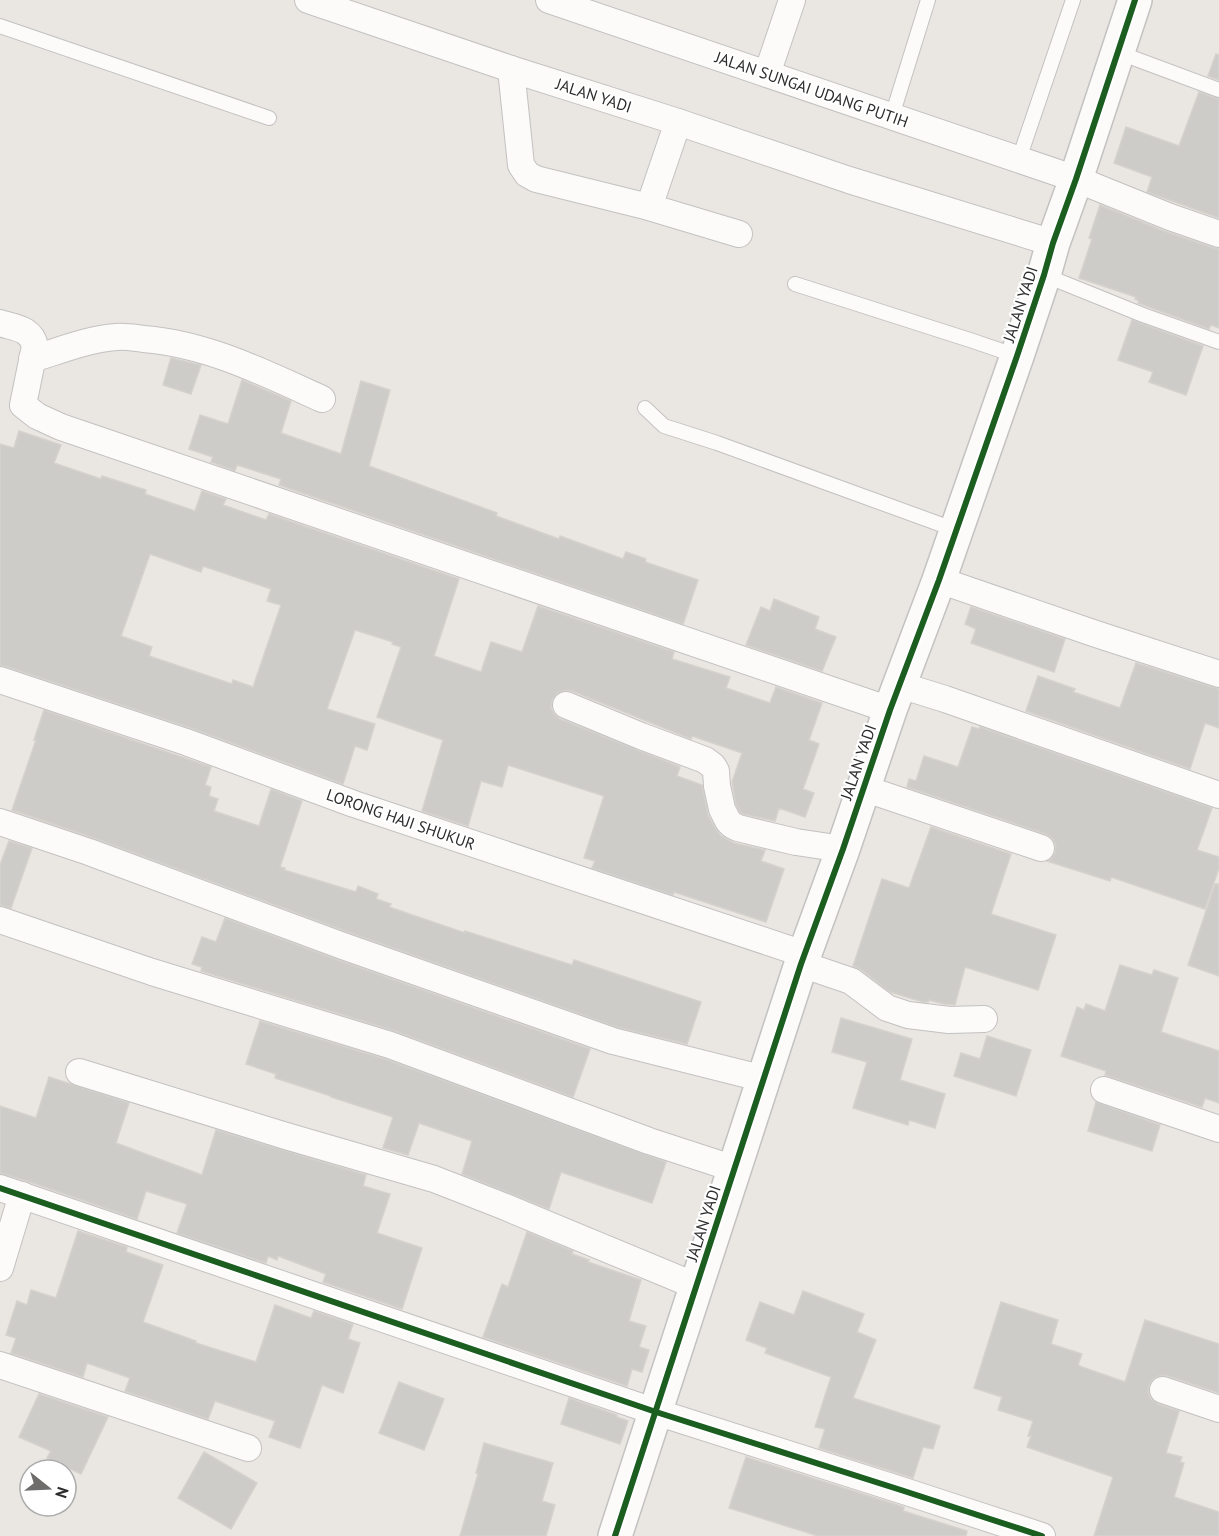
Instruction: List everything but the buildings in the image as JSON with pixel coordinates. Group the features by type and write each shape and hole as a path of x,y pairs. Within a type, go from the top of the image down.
{"street":[{"name":"JALAN YADI","path":"308,0 849,180 1053,243"},
{"name":"JALAN SUNGAI UDANG PUTIH","path":"549,0 1019,159 1219,234"},
{"path":"767,74 792,0"},
{"name":"JALAN YADI","path":"615,1536 803,959 1017,356 1135,0"},
{"path":"511,69 520,165 527,174 739,234"},
{"path":"649,207 678,122"},
{"path":"0,323 26,331 33,337 35,345 23,405 37,416 61,427 895,698 945,699 1219,795"},
{"path":"32,359 91,341 118,336 166,341 183,344 231,360 322,399"},
{"path":"939,580 1219,674"},
{"name":"LORONG HAJI SHUKUR","path":"0,680 186,742 354,804 803,959 851,981 887,1008 908,1015 949,1020 984,1019"},
{"path":"566,705 705,760 716,771 724,814 728,821 738,828 796,842 843,849"},
{"path":"863,788 1041,848"},
{"path":"0,822 613,1041 764,1079"},
{"path":"0,920 152,972 390,1045 638,1137 735,1169"},
{"path":"79,1072 434,1179 696,1286"},
{"path":"1104,1090 1219,1129"},
{"path":"0,1268 11,1191 656,1412 1041,1536"},
{"path":"0,1365 248,1448"},
{"path":"1163,1390 1219,1409"}],"lane":[{"path":"892,116 928,0"},
{"path":"1019,159 1073,0"},
{"path":"0,26 269,117"},
{"path":"1118,52 1219,90"},
{"path":"1044,275 1143,315 1219,342"},
{"path":"795,284 1017,356"},
{"path":"645,408 664,426 956,530"}],"cycle path":[{"path":"615,1536 801,964 1017,356 1135,0"},
{"path":"0,1188 656,1412 1042,1536"}]}
